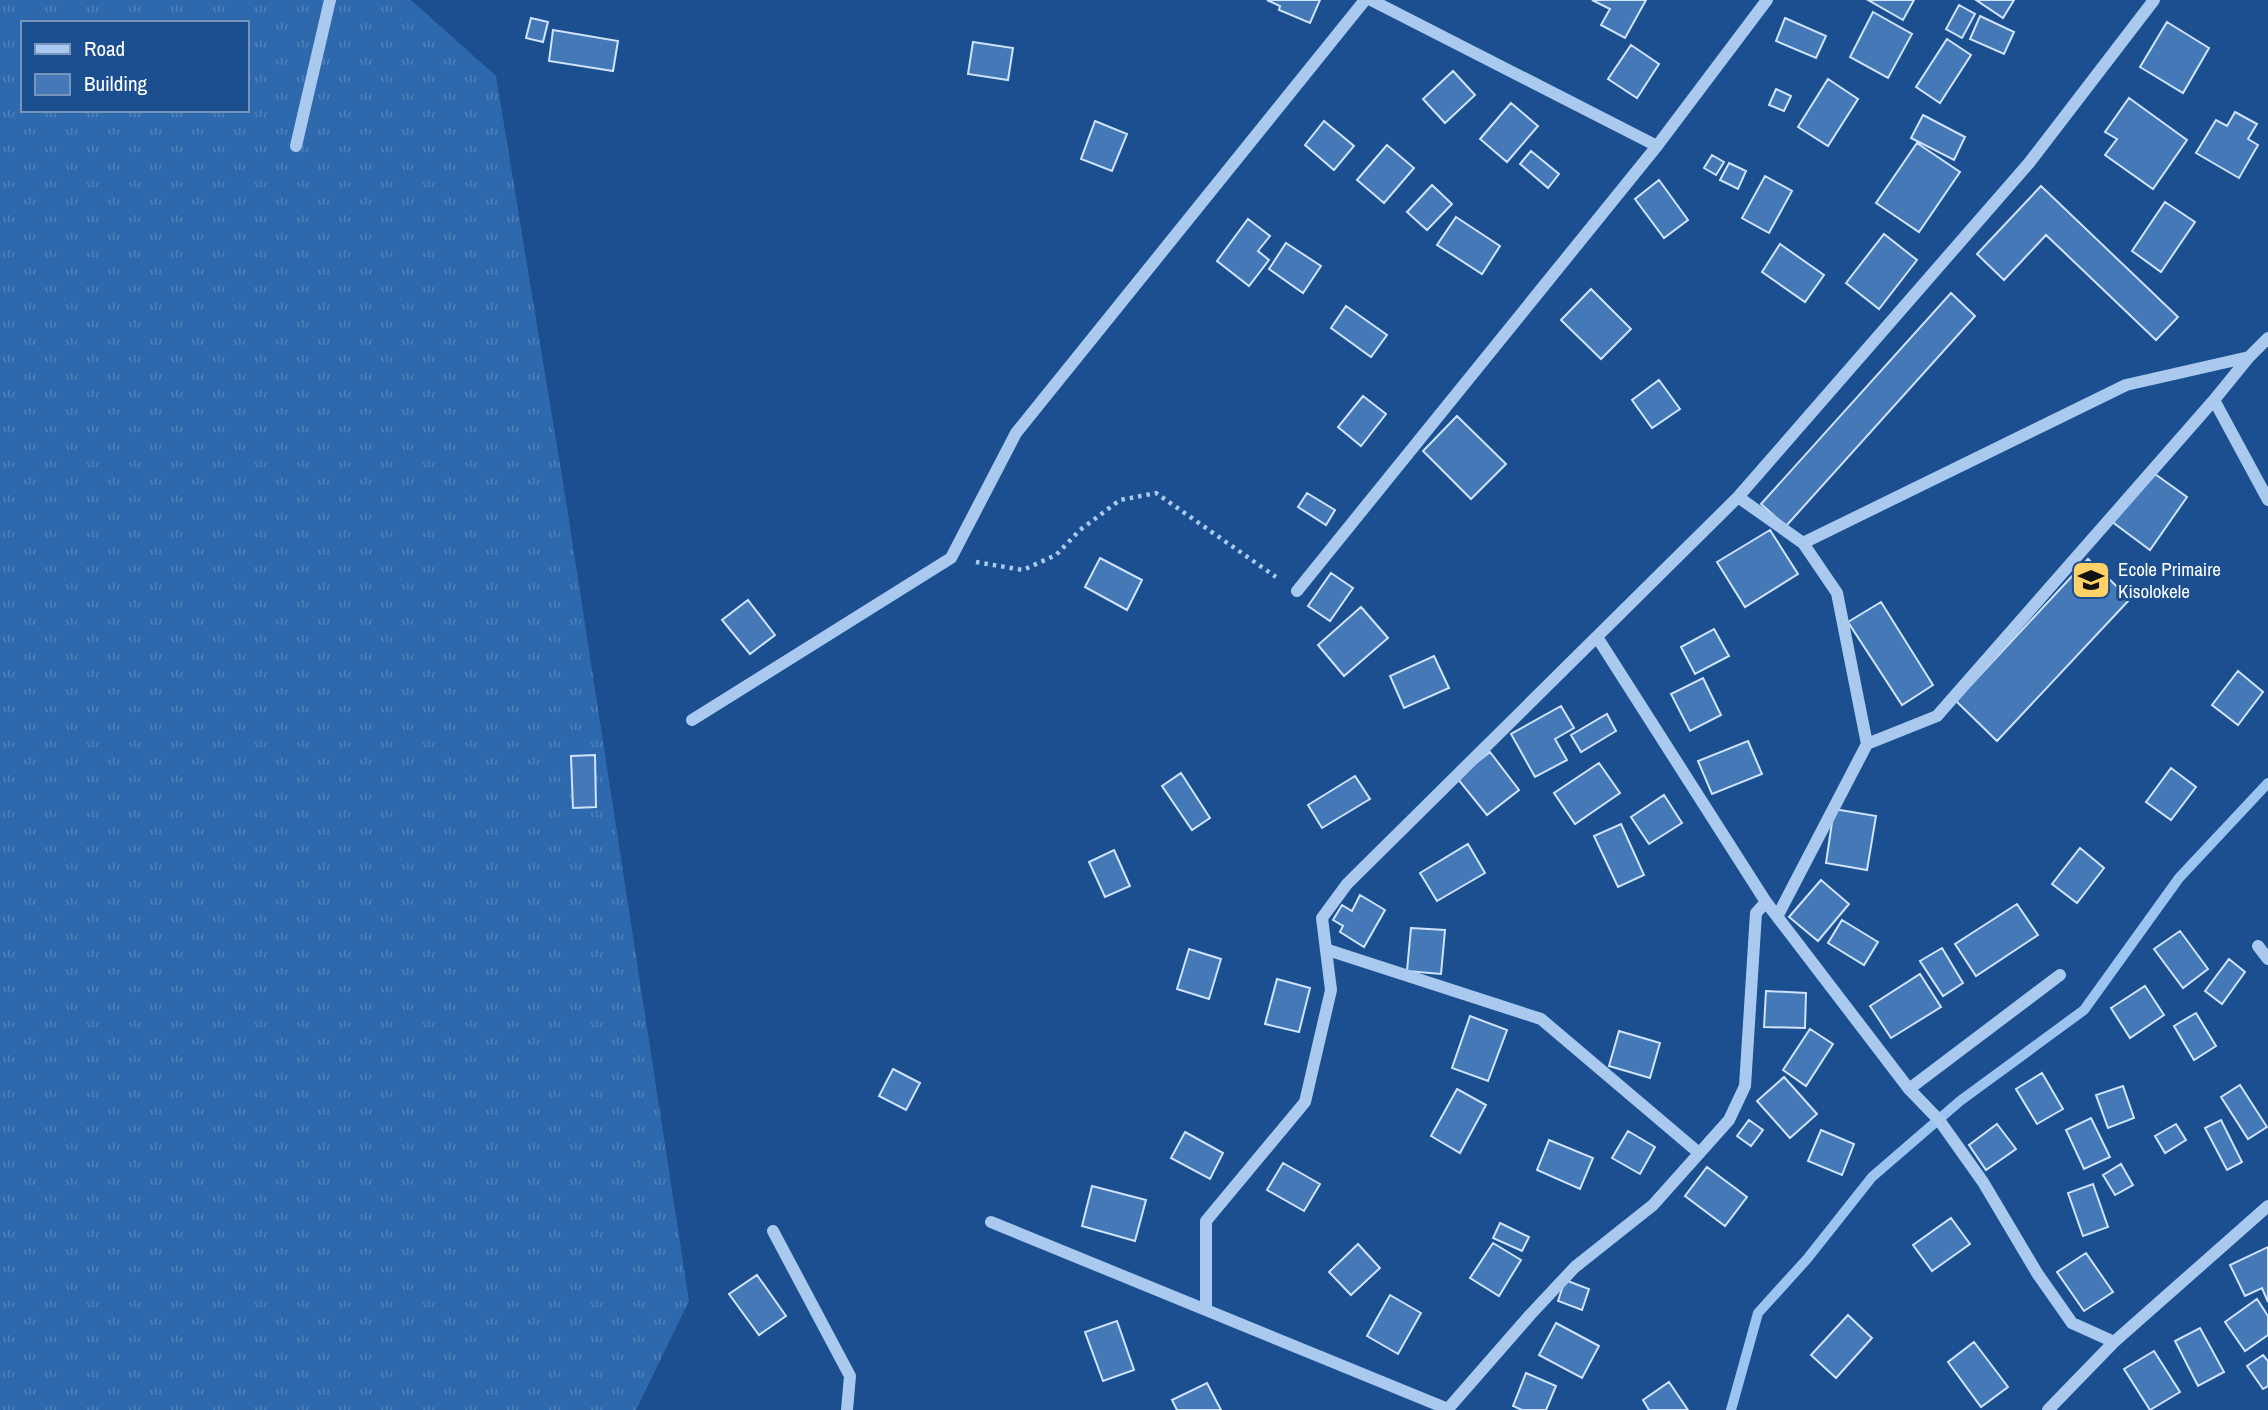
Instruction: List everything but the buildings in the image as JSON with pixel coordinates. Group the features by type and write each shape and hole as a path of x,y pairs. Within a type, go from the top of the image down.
{"street":[{"path":"296,145 330,0"},
{"path":"692,720 951,558 1016,433 1365,0"},
{"path":"1371,0 1657,146"},
{"path":"1297,591 1657,146 1767,0"},
{"path":"1206,1310 1206,1221 1305,1102 1331,990 1322,918 1347,884 1738,497 2029,163 2154,0"},
{"path":"1867,744 1937,716 2268,338"},
{"path":"1803,543 2126,385 2249,357"},
{"path":"2214,400 2268,500"},
{"path":"1738,497 1803,543 1837,593 1867,744 1778,915"},
{"path":"1597,637 1766,902 1909,1089 1939,1120 1983,1182 2037,1273 2072,1323 2114,1342"},
{"path":"991,1222 1448,1409 1575,1267 1653,1205 1728,1120 1745,1086 1756,912 1766,902"},
{"path":"2258,946 2268,959"},
{"path":"1328,950 1541,1018 1699,1153"},
{"path":"1909,1089 2060,975"},
{"path":"2048,1410 2114,1342 2268,1206"},
{"path":"773,1230 850,1376 847,1410"}],"path":[{"path":"951,558 1023,570 1056,555 1080,530 1120,500 1156,493 1297,591"}],"green space":[{"path":"0,0 411,0 496,76 567,507 689,1301 636,1410 0,1410"}],"waterway":[{"path":"1731,1410 1758,1313 1807,1259 1872,1177 1960,1101 2084,1010 2179,878 2268,783"}],"place":[{"name":"Ecole Primaire Kisolokele","path":"2091,580"}]}
